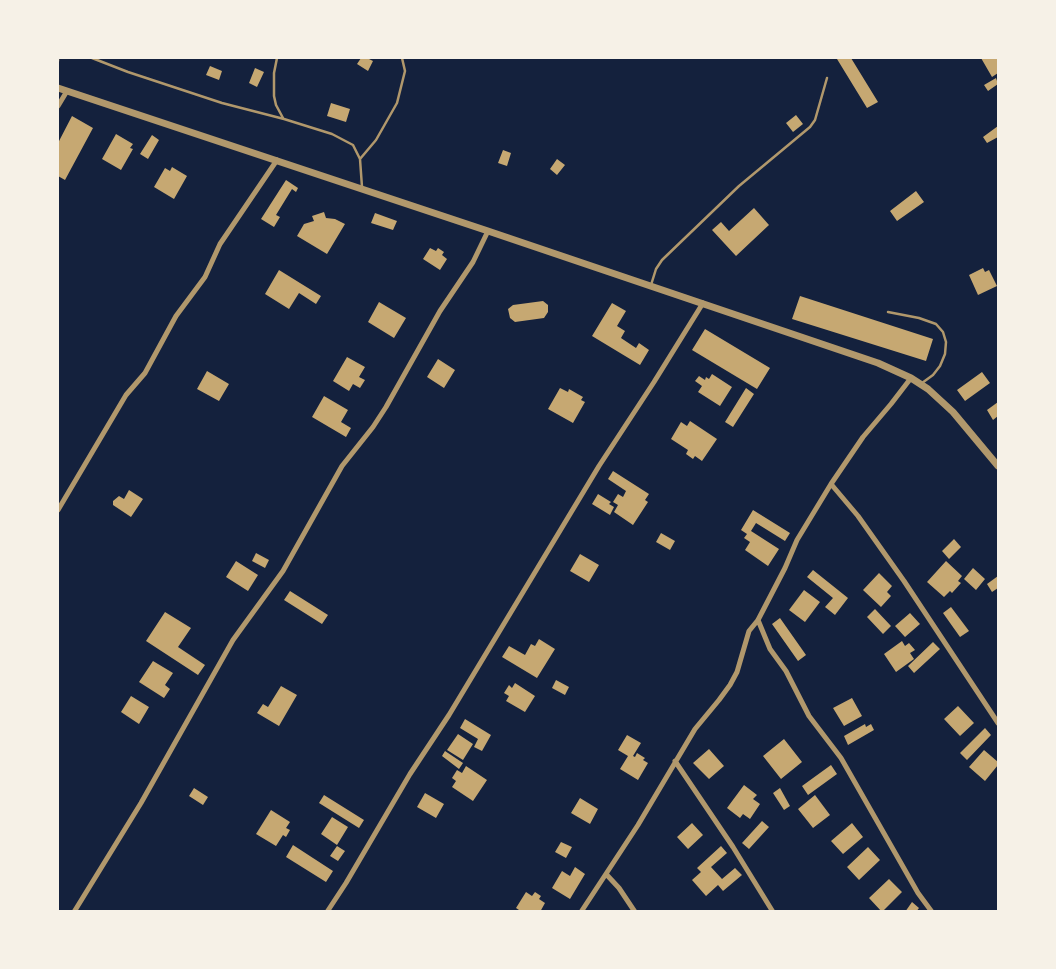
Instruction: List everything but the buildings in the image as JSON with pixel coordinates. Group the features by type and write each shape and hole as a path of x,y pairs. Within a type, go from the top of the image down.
{"street":[{"path":"58,88 878,363 911,378 928,389 953,412 998,466"},
{"path":"58,106 67,91"},
{"path":"58,510 126,395 145,373 176,316 204,277 220,244 277,160"},
{"path":"74,912 141,803 233,640 283,572 342,466 373,427 386,407 440,311 473,262 488,231"},
{"path":"327,912 400,791 450,715 594,474 654,382 702,303"},
{"path":"581,912 650,805 695,729 730,685 737,672 749,631 758,620 797,540 831,484 863,436 911,378"},
{"path":"831,484 858,516 904,581 998,723"},
{"path":"758,620 770,649 786,671 809,716 849,771 912,882 932,912"},
{"path":"675,761 729,840 773,912"},
{"path":"606,874 619,888 635,912"}],"lane":[{"path":"92,58 222,103 332,134 353,145 360,159 362,189"},
{"path":"277,58 274,73 274,96 276,105 284,119"},
{"path":"360,159 376,140 397,103 405,70 402,58"},
{"path":"650,286 662,260 739,186 810,127 818,113 827,78"},
{"path":"888,312 919,318 936,324 943,332 946,342 945,354 940,366 933,376 920,384"}]}
